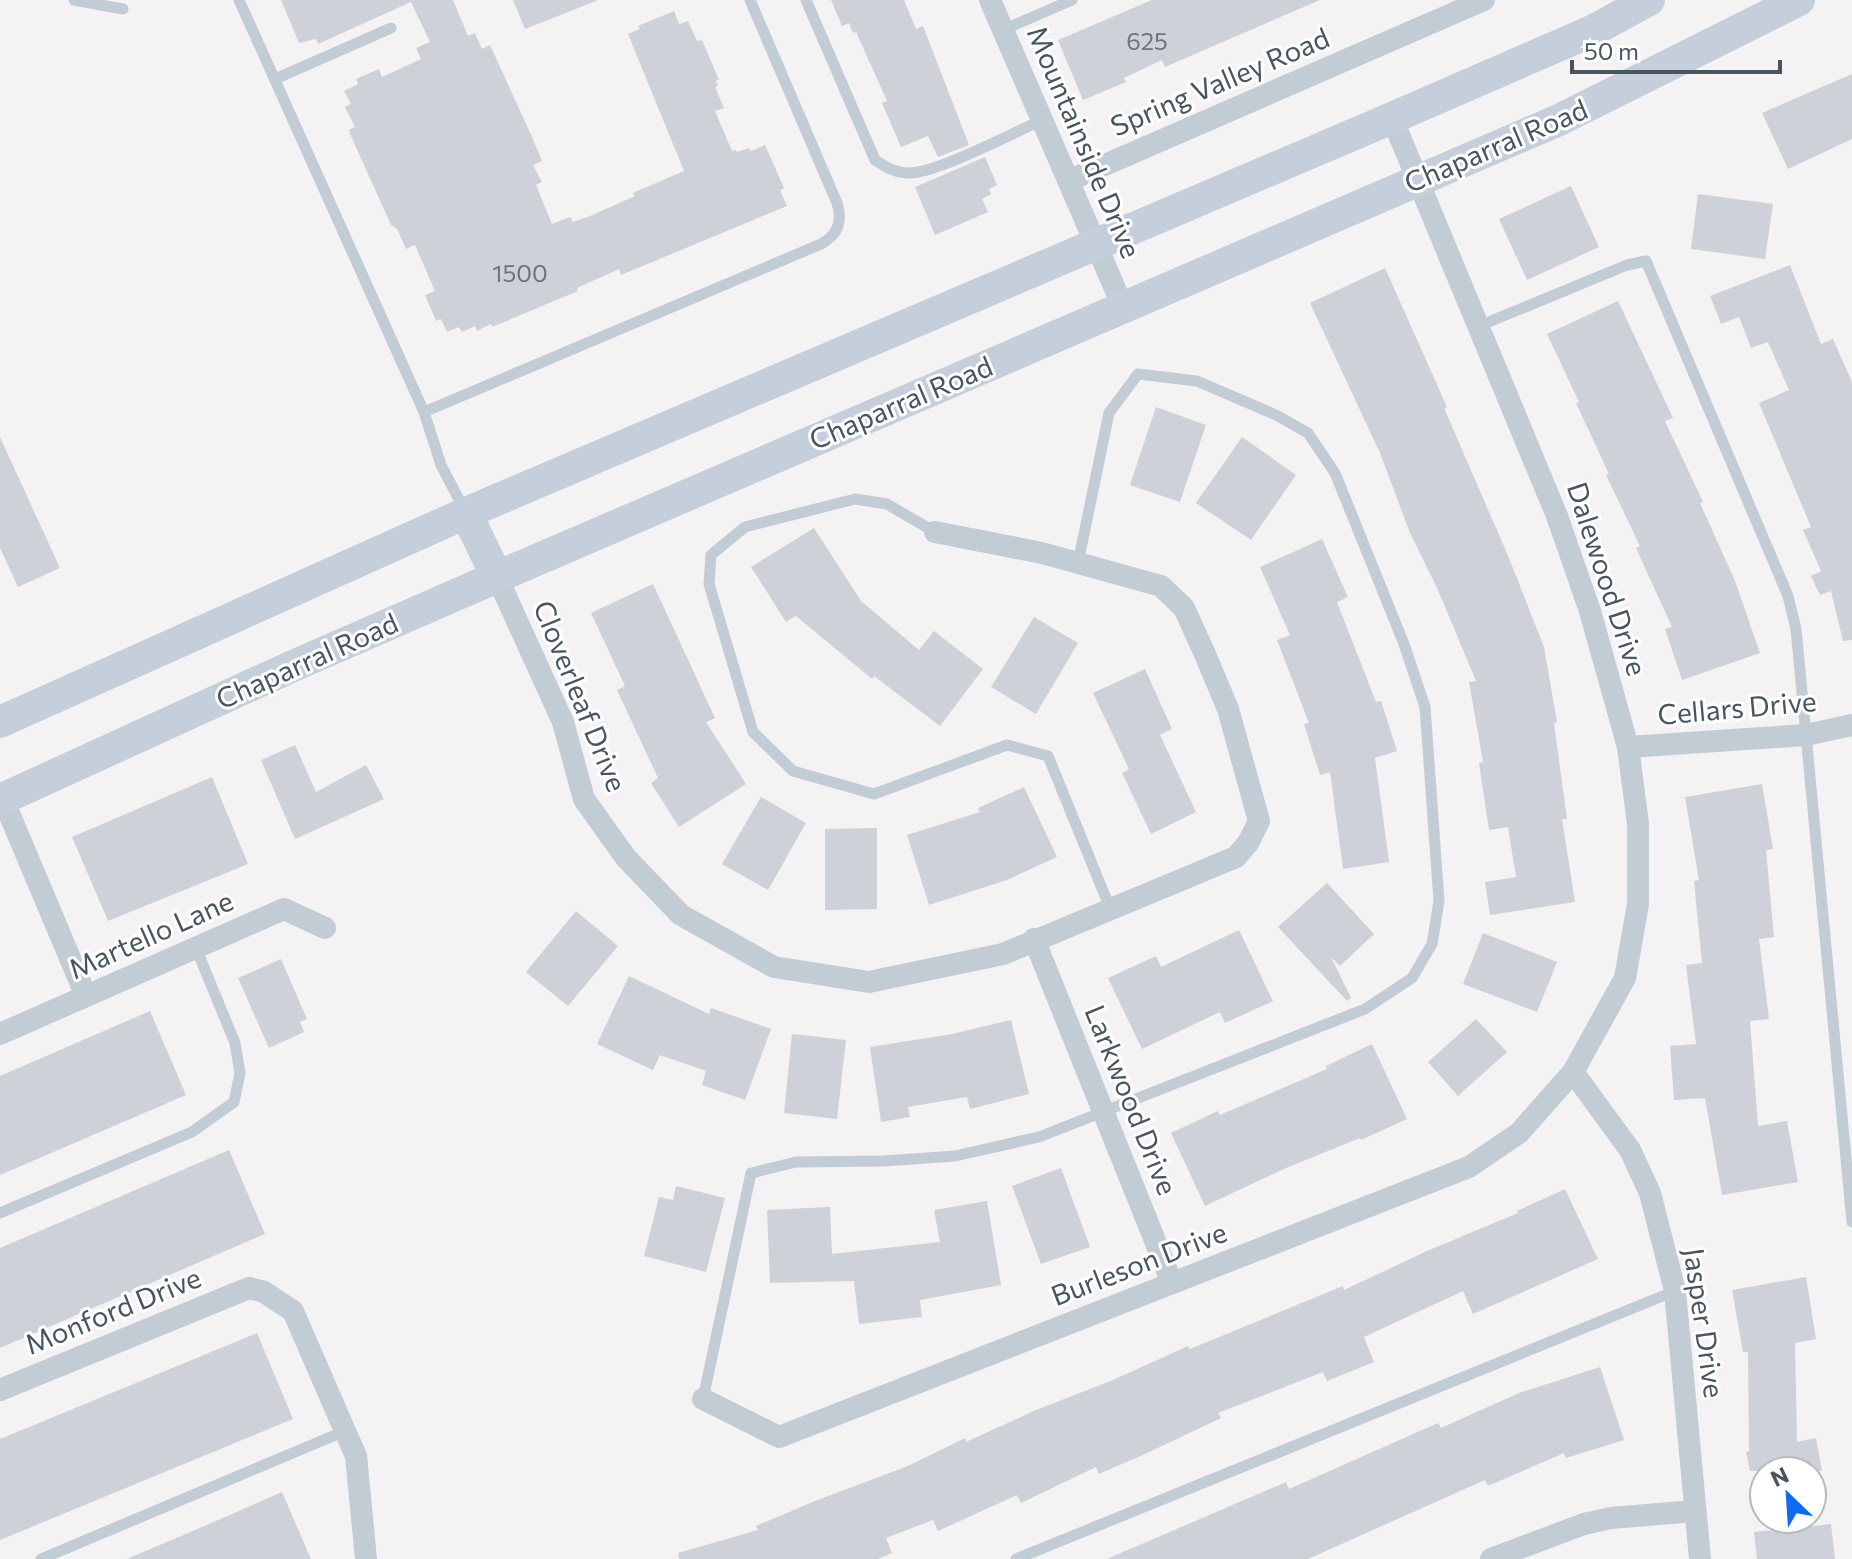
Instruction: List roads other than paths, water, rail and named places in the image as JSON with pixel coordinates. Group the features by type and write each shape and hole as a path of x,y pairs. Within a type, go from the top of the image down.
{"main road":[{"path":"0,722 466,513 1592,31 1649,0"},
{"name":"Chaparral Road","path":"1,800 293,666 1559,120 1799,0"},
{"path":"466,513 497,577"}],"street":[{"name":"Mountainside Drive","path":"990,0 1123,307"},
{"name":"Spring Valley Road","path":"1068,181 1484,0"},
{"name":"Dalewood Drive","path":"1392,118 1557,516 1590,611 1628,747 1638,824 1638,904 1625,978 1573,1072"},
{"name":"Cloverleaf Drive","path":"497,577 563,722 584,799 626,858 681,915 774,967 869,982 1003,954 1236,857 1248,843 1259,821 1228,709 1184,608 1161,586 1078,563 935,532"},
{"name":"Cellars Drive","path":"1628,747 1806,735 1852,725"},
{"path":"1,800 86,996"},
{"name":"Martello Lane","path":"0,1034 284,909 325,928"},
{"name":"Larkwood Drive","path":"1034,939 1172,1283"},
{"name":"Burleson Drive","path":"703,1399 779,1437 1469,1167 1519,1133 1573,1072"},
{"name":"Jasper Drive","path":"1573,1072 1630,1150 1650,1193 1675,1291 1700,1559"},
{"name":"Monford Drive","path":"0,1390 249,1288 264,1292 293,1311 345,1431"},
{"path":"345,1431 356,1456 366,1559"},
{"path":"1491,1559 1584,1524 1611,1518 1695,1511"}],"lane":[{"path":"74,0 123,9"},
{"path":"239,0 424,412 441,465 466,513"},
{"path":"424,412 821,244 837,232 840,212 837,203 750,0"},
{"path":"806,0 875,160 890,170 911,173 945,163 1042,120"},
{"path":"1003,30 1072,0"},
{"path":"275,79 391,28"},
{"path":"1479,326 1627,265 1646,261 1788,596 1796,629 1852,1222"},
{"path":"703,1399 751,1173 796,1162 955,1156 1039,1137 1365,1009 1412,978 1432,944 1439,901 1425,707 1404,644 1335,473 1308,433 1276,415 1197,381 1138,374 1109,413 1078,563"},
{"path":"935,532 887,504 855,499 745,527 711,555 709,584 753,732 793,771 874,794 1007,745 1048,756 1110,908"},
{"path":"0,1213 192,1132 234,1102 240,1073 235,1043 196,948"},
{"path":"1016,1559 1675,1291"},
{"path":"41,1559 345,1431"}]}
